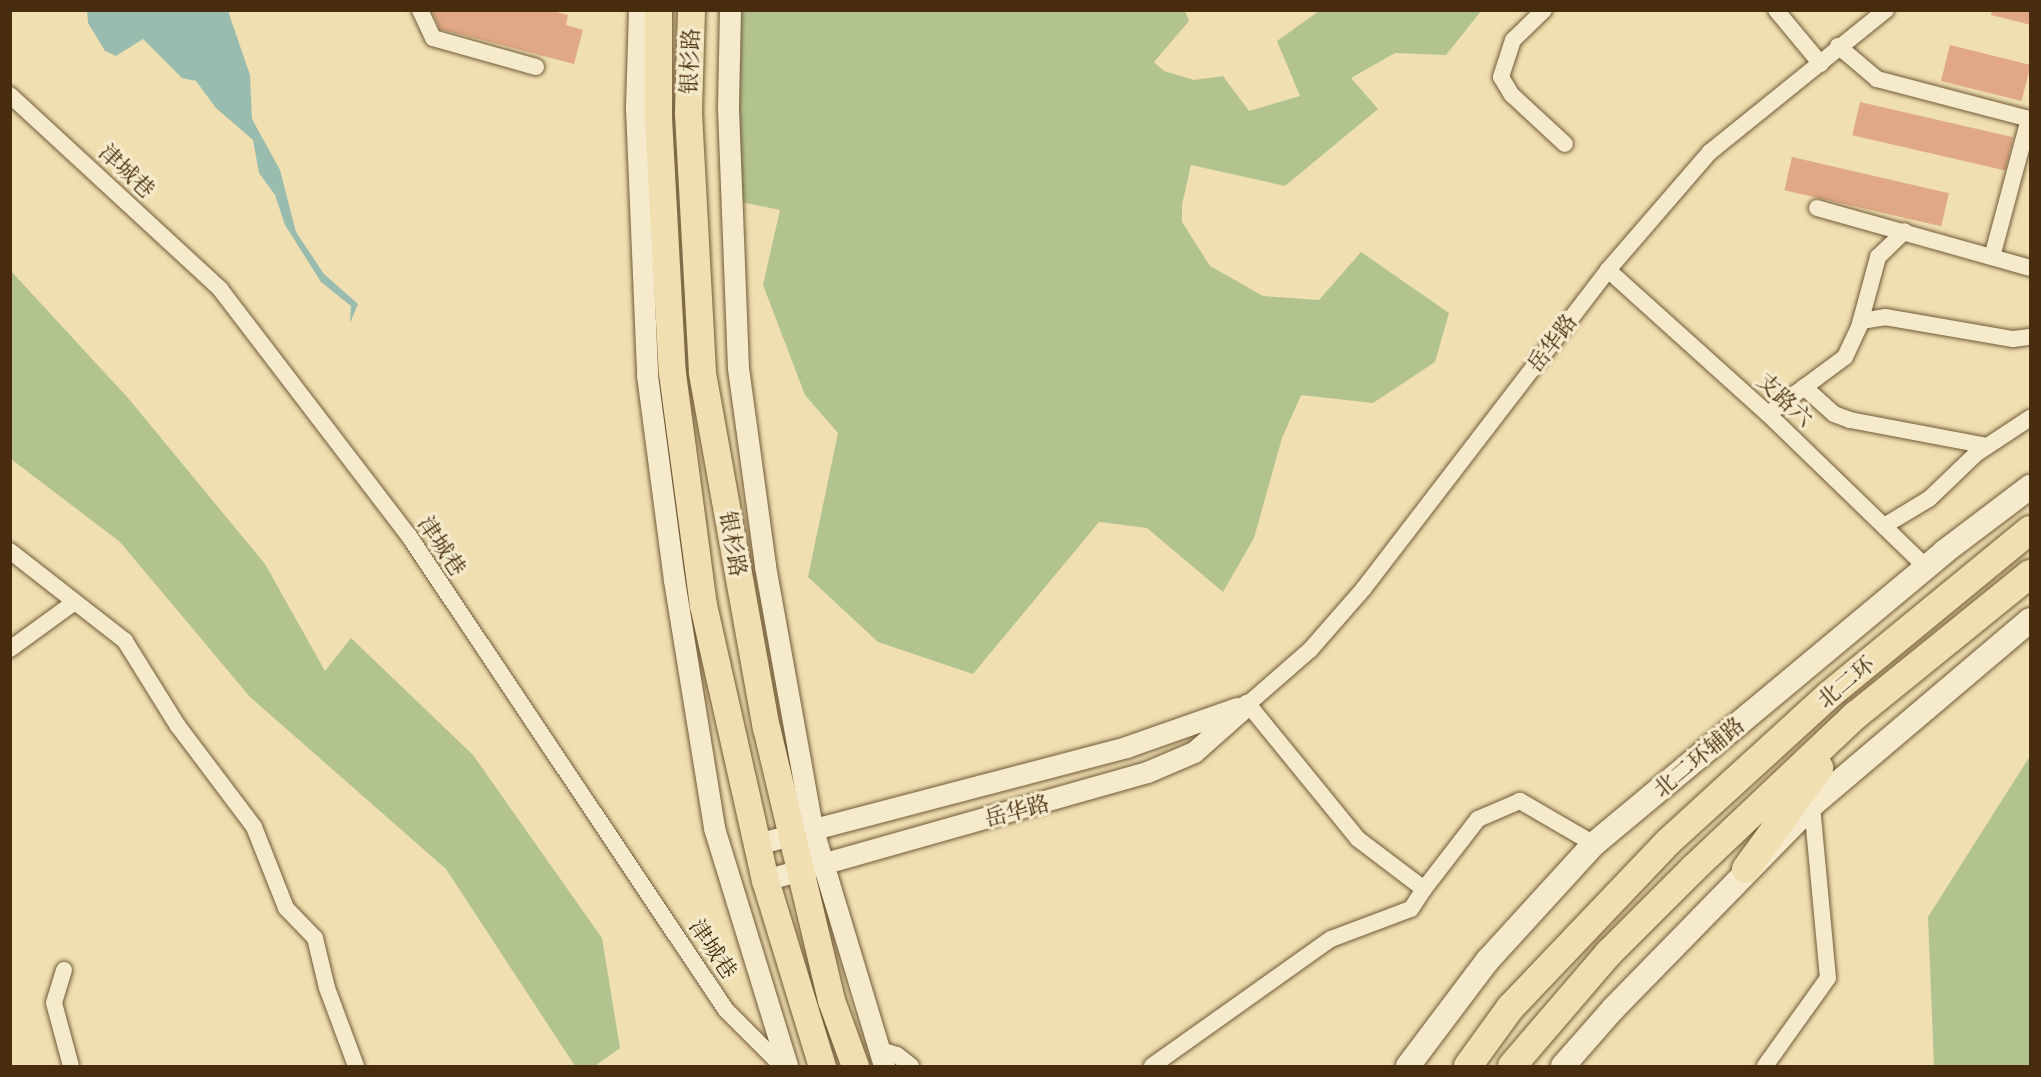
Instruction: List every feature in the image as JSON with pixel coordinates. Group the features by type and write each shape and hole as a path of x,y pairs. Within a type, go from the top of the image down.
{"highway":[{"name":"北二环","path":"1468,1066 1510,1008 1668,842 1829,695 2031,530"},
{"name":"北二环","path":"1512,1066 1609,953 1694,868 1856,715 2031,574"},
{"path":"1746,869 1856,715"}],"main road":[{"name":"银杉路","path":"658,10 658,118 672,373 703,605 765,880 822,1066"},
{"name":"银杉路","path":"692,10 688,113 702,373 766,728 811,865 831,1000 855,1066"},
{"name":"北二环辅路","path":"1408,1066 1488,960 1594,844 1927,568 2031,487"},
{"path":"1563,1066 1746,869 1812,805 2031,620"}],"street":[{"path":"420,10 434,38 536,67"},
{"path":"639,10 636,108 647,375 674,580 714,828 787,1066"},
{"name":"银杉路","path":"730,10 728,108 738,368 801,830"},
{"path":"1544,10 1513,40 1501,77 1512,95 1565,144"},
{"path":"1776,10 1821,64"},
{"name":"岳华路","path":"765,880 811,865 1101,789 1194,752 1310,650 1364,588 1608,270 1710,152 1821,64 1838,46 1886,10"},
{"path":"1838,46 1877,79 2030,119 1992,257"},
{"name":"津城巷","path":"10,95 220,289 409,536 726,1010 782,1066"},
{"path":"1817,208 2031,268"},
{"path":"1768,414 1845,357 1861,321 1878,257 1905,231"},
{"name":"支路六","path":"1608,270 1768,414 1927,568"},
{"path":"1861,321 1885,317 2013,339 2031,337"},
{"path":"1804,387 1834,414 1850,420 1988,446"},
{"path":"1884,526 1929,500 1988,446 2031,418"},
{"path":"10,551 125,641 178,726 254,827 285,909 315,938 327,988 356,1066"},
{"path":"10,649 75,602"},
{"path":"1248,704 1358,839 1424,889"},
{"name":"岳华路","path":"757,844 801,830 1126,747 1248,704"},
{"path":"1152,1066 1331,939 1412,909 1424,889 1478,819 1520,801 1594,844"},
{"path":"1765,1066 1828,978 1812,805"},
{"name":"银杉路","path":"811,865 881,1058"},
{"path":"64,970 54,1003 71,1066"},
{"path":"881,1058 897,1054 911,1066"}],"green space":[{"path":"739,11 1185,11 1189,21 1154,62 1164,71 1194,80 1223,76 1249,111 1300,96 1277,41 1319,11 1481,11 1446,55 1395,53 1351,78 1378,109 1285,186 1191,165 1182,205 1182,222 1210,266 1263,296 1319,300 1361,252 1449,313 1435,362 1373,403 1301,395 1282,438 1254,538 1223,592 1147,528 1099,522 973,674 878,642 808,577 838,433 805,395 763,285 780,210 731,200"},
{"path":"10,270 128,398 265,564 325,671 351,638 473,755 602,938 620,1048 595,1066 575,1066 446,869 250,697 120,542 11,459"},
{"path":"2030,756 2030,1066 1934,1066 1928,917"}],"shaded area":[{"path":"87,11 228,11 250,75 252,119 280,170 296,232 324,274 358,304 350,323 351,306 321,282 285,225 275,195 259,173 253,140 216,108 196,81 182,78 143,39 116,56 105,51 88,23"}],"building":[{"path":"548,10 568,15 566,25 583,30 574,64 440,29 432,11"},
{"path":"1992,10 2031,10 2031,25 1991,15"},
{"path":"1950,45 2030,65 2022,101 1941,81"},
{"path":"1860,102 2013,137 2005,170 1852,135"},
{"path":"1792,157 1949,193 1941,226 1784,190"}]}
